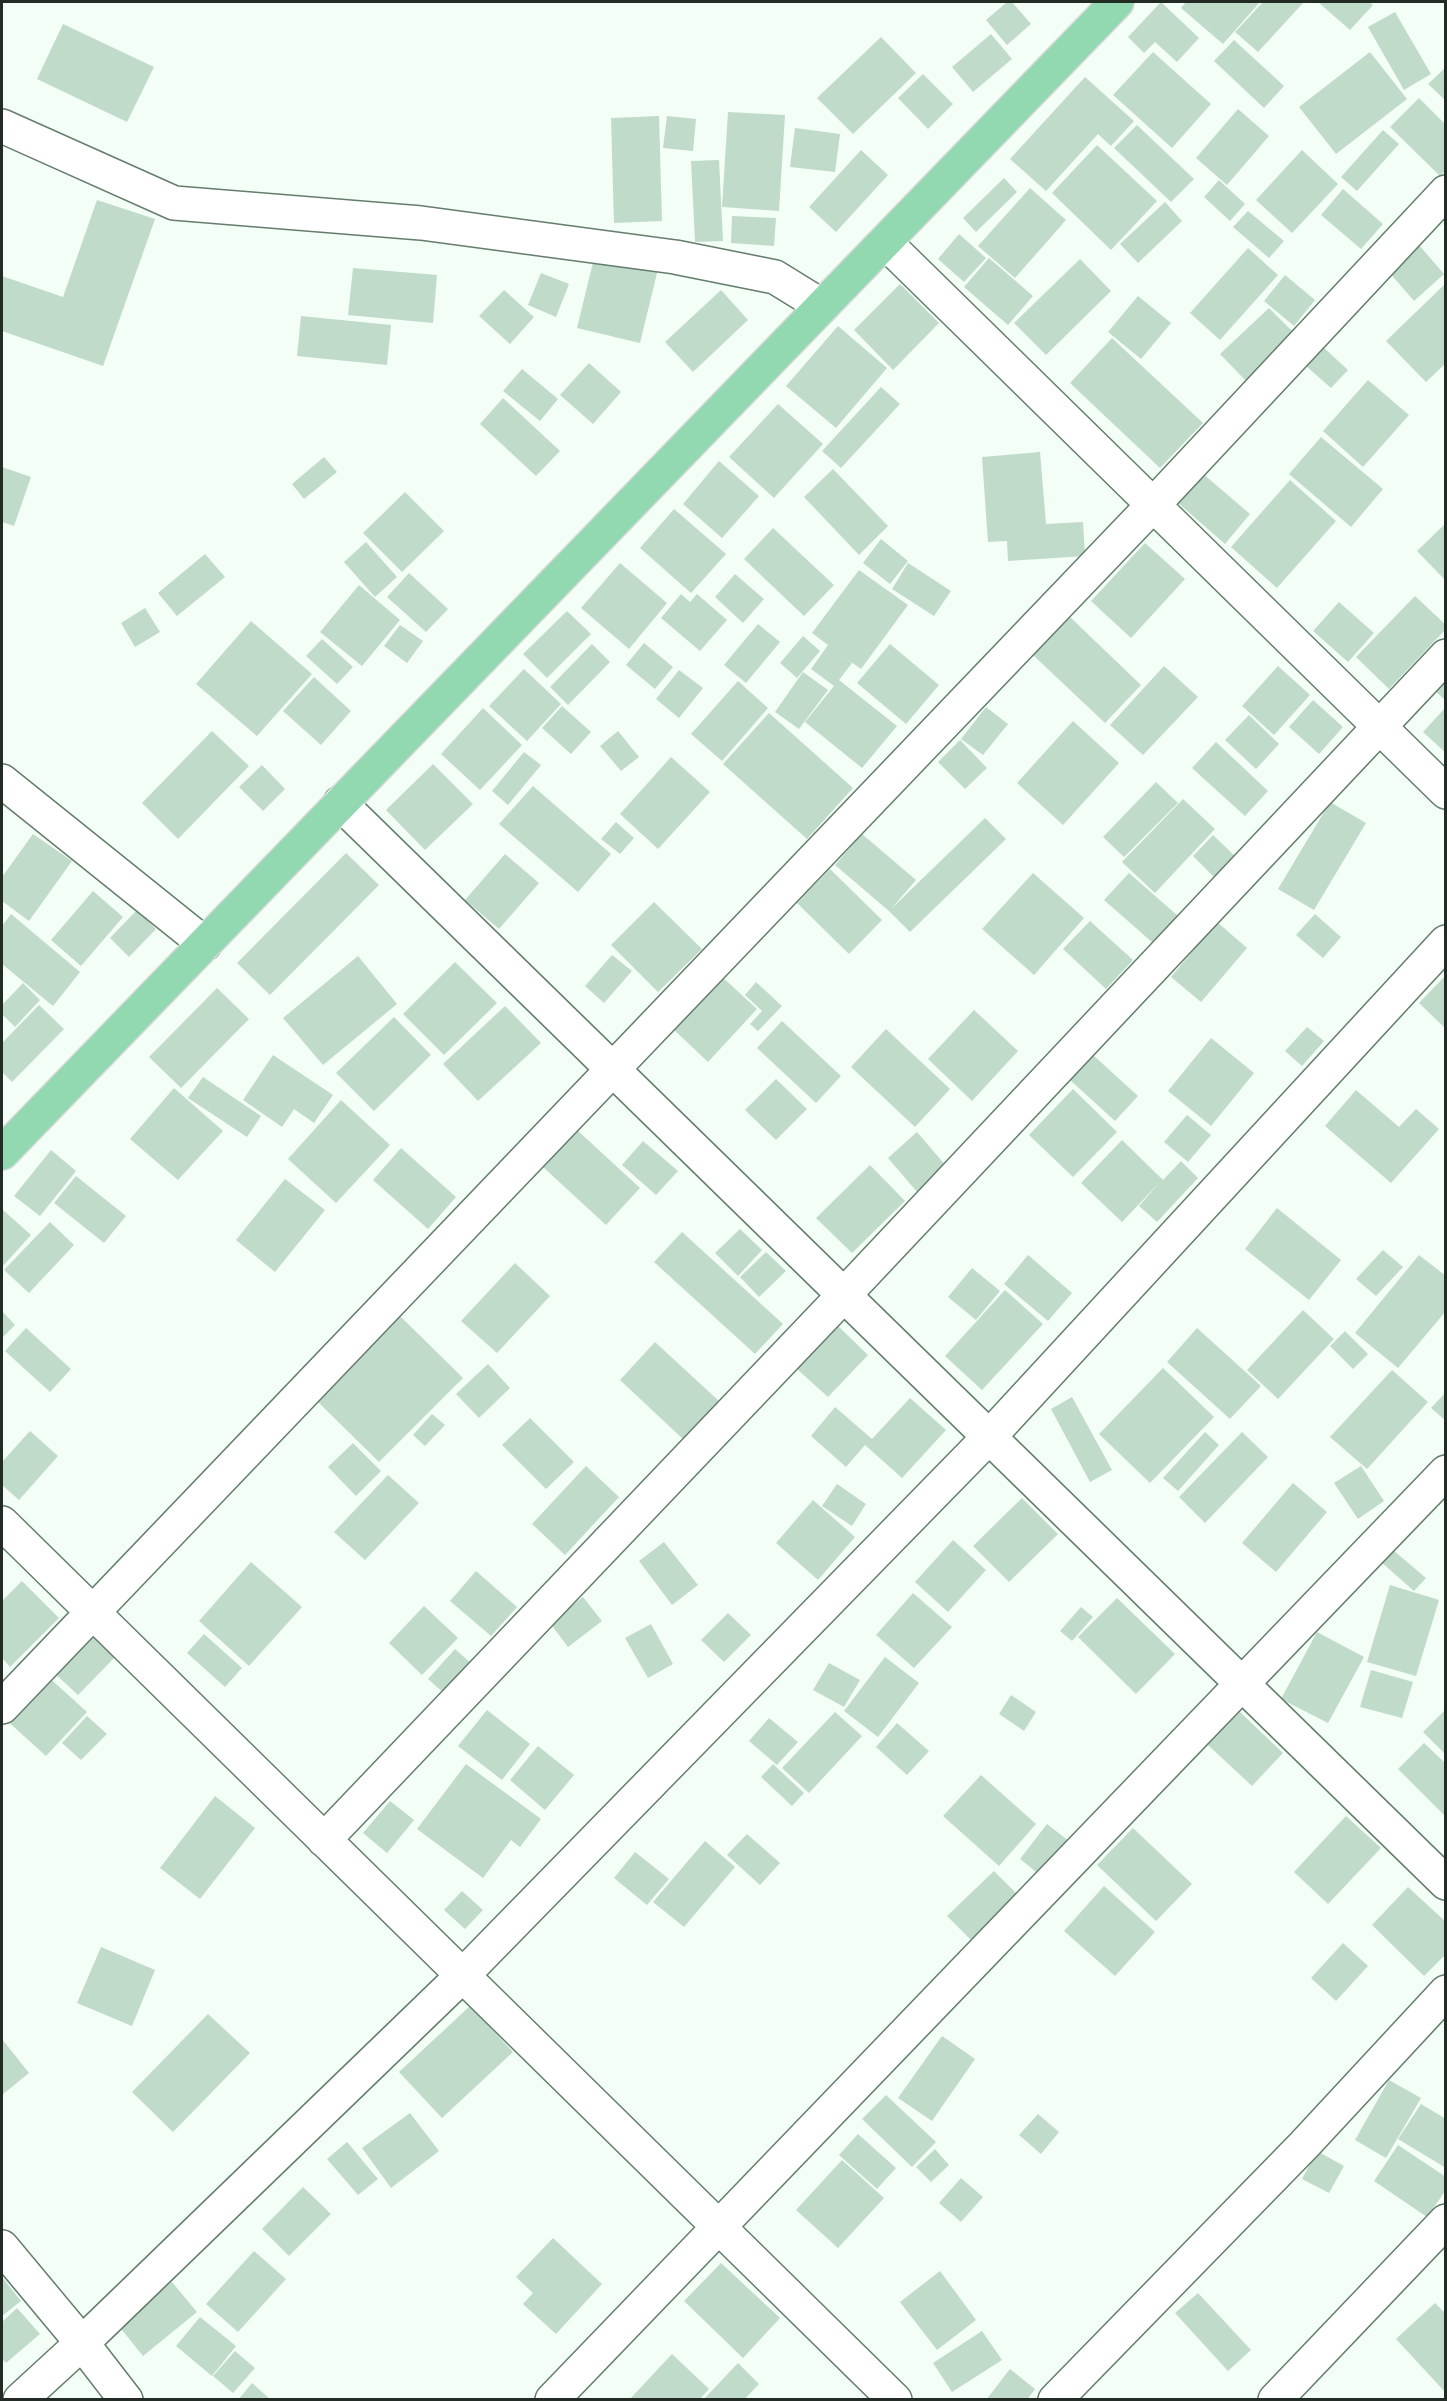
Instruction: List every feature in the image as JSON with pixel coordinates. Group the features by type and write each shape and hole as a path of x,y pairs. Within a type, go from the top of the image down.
{"main road":[{"path":"2,1153 1117,2"}],"street":[{"path":"2,126 174,203 421,223 675,256 775,277 822,306"},
{"path":"2,1707 91,1611 1153,505 1446,192"},
{"path":"885,242 1446,792"},
{"path":"324,1839 844,1295 1446,656"},
{"path":"2,781 205,944"},
{"path":"340,803 1446,1883"},
{"path":"20,2400 463,1976 989,1437 1446,942"},
{"path":"552,2400 1446,1472"},
{"path":"2,1523 895,2400"},
{"path":"1055,2400 1304,2145 1446,1992"},
{"path":"1275,2400 1446,2221"},
{"path":"2,2247 126,2400"}],"building":[{"path":"1007,2 1012,2 1031,24 1007,45 986,20"},
{"path":"1161,2 1199,38 1177,62 1155,42 1144,53 1128,37"},
{"path":"1186,2 1260,2 1223,44 1181,8"},
{"path":"1263,2 1304,2 1258,52 1235,32"},
{"path":"1318,2 1369,2 1373,5 1350,30"},
{"path":"1395,12 1431,74 1404,90 1368,27"},
{"path":"63,24 154,67 127,122 37,79"},
{"path":"991,34 1012,59 973,92 952,67"},
{"path":"881,37 916,73 853,134 817,98"},
{"path":"1234,40 1284,86 1264,108 1214,61"},
{"path":"1153,52 1211,104 1172,148 1113,95"},
{"path":"1370,52 1407,99 1336,154 1299,107"},
{"path":"1446,67 1446,101 1428,84"},
{"path":"923,74 953,104 928,129 898,98"},
{"path":"1085,77 1134,121 1111,146 1098,134 1046,191 1010,159"},
{"path":"1419,98 1446,125 1446,170 1440,176 1390,127"},
{"path":"1238,109 1269,136 1227,185 1196,158"},
{"path":"728,112 785,115 779,211 722,207"},
{"path":"659,116 662,221 614,223 611,118"},
{"path":"667,116 696,119 693,151 663,148"},
{"path":"1137,125 1194,179 1171,202 1114,148"},
{"path":"795,128 840,134 835,172 790,167"},
{"path":"1383,130 1399,144 1357,191 1341,177"},
{"path":"1097,145 1157,201 1111,250 1052,193"},
{"path":"861,150 888,175 836,232 809,207"},
{"path":"1302,150 1338,184 1292,233 1256,200"},
{"path":"719,160 723,241 695,242 691,161"},
{"path":"1004,178 1017,192 976,232 963,218"},
{"path":"1219,180 1245,204 1230,221 1204,197"},
{"path":"1030,188 1066,220 1015,278 978,246"},
{"path":"1343,189 1383,224 1361,249 1321,215"},
{"path":"97,200 155,219 103,366 2,331 2,276 63,297"},
{"path":"1165,202 1182,221 1138,263 1120,244"},
{"path":"1248,211 1284,241 1269,258 1233,227"},
{"path":"732,216 776,218 774,246 731,243"},
{"path":"959,234 986,258 964,282 938,259"},
{"path":"1419,245 1444,274 1414,301 1389,272"},
{"path":"1248,248 1278,275 1220,340 1190,313"},
{"path":"595,254 658,269 640,343 577,328"},
{"path":"989,258 1033,296 1008,325 964,287"},
{"path":"1080,259 1111,291 1046,355 1014,323"},
{"path":"353,268 437,275 433,323 348,315"},
{"path":"541,273 569,284 556,317 528,305"},
{"path":"1285,275 1315,300 1294,326 1264,301"},
{"path":"1446,283 1446,363 1426,382 1386,341"},
{"path":"900,284 939,323 893,370 854,330"},
{"path":"504,290 534,317 510,344 479,316"},
{"path":"721,290 748,320 693,372 665,342"},
{"path":"1138,296 1171,323 1141,359 1108,332"},
{"path":"1269,308 1297,336 1248,383 1220,354"},
{"path":"301,316 391,325 387,365 297,356"},
{"path":"838,326 887,368 836,428 786,386"},
{"path":"1112,338 1203,423 1160,468 1070,383"},
{"path":"1323,347 1348,370 1331,388 1306,366"},
{"path":"589,363 621,392 593,424 560,395"},
{"path":"522,369 558,399 540,421 503,391"},
{"path":"1368,380 1409,415 1363,467 1323,431"},
{"path":"881,387 900,404 841,468 822,451"},
{"path":"503,398 560,451 536,476 480,424"},
{"path":"778,404 823,444 774,498 729,457"},
{"path":"1321,437 1383,489 1351,527 1289,474"},
{"path":"1040,452 1046,524 1083,522 1085,556 1008,561 1007,541 988,542 982,457"},
{"path":"324,457 337,472 304,499 292,484"},
{"path":"719,461 759,496 722,538 683,504"},
{"path":"2,467 31,477 14,526 2,522"},
{"path":"833,469 888,526 859,555 804,497"},
{"path":"1202,473 1250,514 1225,544 1177,502"},
{"path":"1290,480 1336,521 1277,588 1231,547"},
{"path":"405,492 444,531 402,572 363,533"},
{"path":"674,509 726,554 691,593 640,548"},
{"path":"1446,523 1446,581 1417,551"},
{"path":"773,528 834,585 804,616 744,559"},
{"path":"881,539 908,561 890,584 863,563"},
{"path":"366,542 397,577 375,597 344,562"},
{"path":"1145,543 1185,579 1131,638 1091,601"},
{"path":"205,554 225,577 177,616 158,593"},
{"path":"620,563 667,603 629,649 581,608"},
{"path":"908,563 951,591 934,616 892,589"},
{"path":"859,570 908,605 861,669 831,648 852,663 839,680 897,726 862,768 805,722 834,686 811,669 828,645 812,633"},
{"path":"409,573 448,609 426,632 387,597"},
{"path":"735,574 764,599 743,623 715,597"},
{"path":"359,585 400,620 362,666 320,632"},
{"path":"681,594 690,602 697,594 727,620 700,651 661,618"},
{"path":"1415,596 1446,625 1446,629 1389,689 1356,657"},
{"path":"1339,602 1374,633 1348,662 1313,631"},
{"path":"145,608 160,632 135,647 121,623"},
{"path":"567,611 591,634 547,678 523,654"},
{"path":"1070,617 1141,685 1105,723 1033,655"},
{"path":"251,621 312,674 257,736 196,684"},
{"path":"758,624 780,642 746,683 724,665"},
{"path":"400,625 423,641 407,663 384,646"},
{"path":"803,636 820,651 797,678 780,663"},
{"path":"322,639 353,667 337,684 306,656"},
{"path":"644,643 673,667 655,689 626,665"},
{"path":"592,644 610,662 568,705 550,687"},
{"path":"890,644 939,685 906,724 857,683"},
{"path":"1164,666 1198,697 1143,755 1110,725"},
{"path":"1278,666 1310,695 1274,735 1242,706"},
{"path":"524,669 561,704 527,741 489,706"},
{"path":"679,670 703,688 679,718 656,699"},
{"path":"803,672 828,690 799,729 775,712"},
{"path":"314,677 351,711 321,745 283,711"},
{"path":"738,681 768,708 722,761 691,734"},
{"path":"1446,681 1446,701 1436,692"},
{"path":"1313,700 1343,727 1319,754 1289,727"},
{"path":"562,706 591,732 571,754 542,728"},
{"path":"986,707 1008,724 983,755 961,739"},
{"path":"1446,707 1446,753 1423,732"},
{"path":"483,708 522,745 480,790 441,754"},
{"path":"769,713 853,788 807,839 723,764"},
{"path":"1249,715 1279,744 1256,769 1225,740"},
{"path":"1073,721 1119,763 1063,825 1017,783"},
{"path":"212,731 249,766 178,839 142,803"},
{"path":"618,731 639,757 621,771 600,746"},
{"path":"960,740 987,768 965,789 938,762"},
{"path":"1216,742 1268,791 1245,816 1192,768"},
{"path":"524,752 541,765 508,805 492,791"},
{"path":"671,757 710,792 658,849 620,814"},
{"path":"433,764 473,804 425,850 386,810"},
{"path":"262,765 285,789 263,811 239,787"},
{"path":"1156,782 1178,803 1124,857 1103,837"},
{"path":"533,786 611,854 578,892 499,824"},
{"path":"1183,799 1215,829 1155,893 1122,862"},
{"path":"1330,802 1366,823 1314,910 1278,889"},
{"path":"985,818 1006,839 910,932 835,865 862,834 916,880 891,909"},
{"path":"616,822 634,838 620,854 601,839"},
{"path":"33,834 72,861 29,921 2,901 2,877"},
{"path":"1213,835 1238,859 1217,880 1193,856"},
{"path":"346,853 379,885 270,995 237,963"},
{"path":"505,854 539,883 499,929 465,900"},
{"path":"830,869 882,920 849,954 797,903"},
{"path":"1033,873 1084,918 1034,975 982,929"},
{"path":"1129,873 1178,916 1153,943 1104,900"},
{"path":"93,891 123,917 81,966 51,940"},
{"path":"654,902 702,949 658,992 611,945"},
{"path":"137,910 156,929 129,957 110,938"},
{"path":"11,914 80,972 53,1006 2,964 2,926"},
{"path":"1315,914 1341,937 1323,958 1296,935"},
{"path":"1090,921 1133,960 1106,989 1063,949"},
{"path":"1217,922 1247,948 1201,1002 1171,977"},
{"path":"612,955 632,971 604,1003 585,986"},
{"path":"358,956 397,1004 323,1065 283,1018"},
{"path":"455,962 497,1003 444,1055 403,1014"},
{"path":"719,974 757,1009 708,1062 670,1026"},
{"path":"1446,975 1446,1029 1419,1003"},
{"path":"756,982 782,1006 758,1031 750,1024 762,1011 745,995"},
{"path":"23,983 40,1000 15,1027 2,1014 2,1005"},
{"path":"217,988 249,1019 181,1088 149,1057"},
{"path":"39,1005 64,1029 12,1082 2,1072 2,1043"},
{"path":"505,1006 541,1043 478,1101 443,1064"},
{"path":"974,1010 1018,1051 972,1101 928,1059"},
{"path":"394,1017 431,1055 374,1111 336,1073"},
{"path":"782,1021 841,1076 816,1103 757,1048"},
{"path":"1307,1027 1324,1041 1302,1066 1285,1051"},
{"path":"886,1029 950,1089 915,1127 851,1067"},
{"path":"1211,1038 1254,1073 1211,1126 1168,1091"},
{"path":"273,1055 333,1095 314,1123 294,1109 282,1127 243,1100"},
{"path":"1093,1055 1138,1096 1115,1121 1070,1080"},
{"path":"203,1077 261,1116 247,1137 188,1098"},
{"path":"776,1079 807,1109 776,1140 745,1110"},
{"path":"174,1088 223,1131 178,1180 130,1139"},
{"path":"1073,1089 1117,1132 1073,1177 1029,1135"},
{"path":"1356,1090 1399,1127 1416,1109 1439,1129 1391,1183 1325,1126"},
{"path":"341,1100 390,1145 336,1203 288,1159"},
{"path":"1187,1115 1211,1135 1188,1162 1164,1142"},
{"path":"577,1130 640,1188 606,1225 543,1167"},
{"path":"917,1132 947,1167 918,1193 888,1158"},
{"path":"1122,1140 1163,1180 1181,1161 1198,1178 1157,1222 1139,1206 1160,1182 1122,1222 1081,1183"},
{"path":"643,1141 678,1171 656,1195 622,1165"},
{"path":"401,1148 456,1197 428,1229 373,1180"},
{"path":"51,1150 76,1171 40,1216 14,1196"},
{"path":"870,1165 905,1201 852,1253 816,1218"},
{"path":"76,1176 126,1216 104,1243 54,1203"},
{"path":"285,1179 325,1210 275,1272 236,1240"},
{"path":"1277,1208 1341,1260 1309,1300 1245,1249"},
{"path":"2,1209 31,1235 2,1267"},
{"path":"50,1222 74,1245 29,1293 4,1270"},
{"path":"740,1229 762,1250 738,1276 715,1253"},
{"path":"682,1232 783,1324 755,1354 654,1262"},
{"path":"1383,1250 1403,1267 1376,1296 1356,1279"},
{"path":"766,1252 786,1271 759,1297 740,1277"},
{"path":"1028,1255 1072,1293 1048,1321 1004,1284"},
{"path":"1419,1255 1446,1276 1446,1311 1398,1368 1355,1333"},
{"path":"515,1263 550,1296 497,1353 461,1321"},
{"path":"972,1268 1000,1291 976,1320 948,1297"},
{"path":"1005,1290 1043,1324 982,1390 945,1356"},
{"path":"1303,1310 1334,1339 1278,1399 1247,1370"},
{"path":"2,1311 15,1325 2,1338"},
{"path":"398,1314 463,1378 379,1462 314,1398"},
{"path":"838,1326 868,1355 828,1397 797,1369"},
{"path":"26,1328 71,1369 50,1392 5,1351"},
{"path":"1197,1328 1261,1386 1230,1419 1167,1362"},
{"path":"1345,1331 1368,1354 1353,1369 1330,1346"},
{"path":"655,1342 720,1402 684,1440 620,1380"},
{"path":"488,1364 510,1388 479,1418 456,1394"},
{"path":"1163,1368 1214,1417 1150,1483 1099,1434"},
{"path":"1392,1370 1428,1402 1367,1469 1330,1437"},
{"path":"1446,1392 1446,1421 1431,1408"},
{"path":"1072,1397 1112,1470 1090,1482 1051,1409"},
{"path":"910,1398 946,1430 902,1478 865,1445 846,1467 811,1436 835,1407 872,1439"},
{"path":"432,1414 445,1425 425,1446 413,1435"},
{"path":"530,1418 574,1462 546,1489 502,1445"},
{"path":"30,1431 58,1456 19,1500 2,1485 2,1462"},
{"path":"1205,1432 1219,1445 1178,1491 1163,1478"},
{"path":"1242,1432 1268,1457 1205,1523 1179,1497"},
{"path":"353,1443 381,1471 356,1496 328,1467"},
{"path":"586,1466 619,1497 565,1555 532,1524"},
{"path":"1361,1466 1384,1501 1358,1519 1334,1483"},
{"path":"388,1475 419,1503 365,1560 334,1532"},
{"path":"1293,1483 1327,1512 1276,1572 1242,1543"},
{"path":"837,1484 866,1504 852,1526 822,1506"},
{"path":"1022,1498 1058,1534 1009,1582 973,1546"},
{"path":"813,1500 855,1537 818,1580 776,1543"},
{"path":"953,1540 986,1570 948,1612 915,1582"},
{"path":"664,1542 698,1585 672,1605 639,1561"},
{"path":"1393,1550 1426,1578 1414,1591 1381,1562"},
{"path":"251,1562 302,1607 249,1666 199,1621"},
{"path":"476,1571 517,1607 491,1636 450,1601"},
{"path":"22,1581 59,1618 10,1667 2,1658 2,1601"},
{"path":"1390,1585 1439,1600 1416,1676 1367,1662"},
{"path":"913,1593 952,1627 914,1668 876,1635"},
{"path":"583,1597 602,1621 568,1647 550,1623"},
{"path":"1117,1598 1175,1654 1136,1694 1078,1637"},
{"path":"424,1606 458,1638 422,1675 389,1643"},
{"path":"1081,1607 1093,1617 1072,1641 1060,1631"},
{"path":"728,1613 751,1635 724,1662 701,1640"},
{"path":"651,1624 673,1664 648,1678 625,1638"},
{"path":"91,1628 118,1654 78,1695 51,1670"},
{"path":"1317,1632 1364,1657 1328,1723 1281,1699"},
{"path":"204,1634 242,1668 225,1687 187,1653"},
{"path":"455,1649 472,1664 446,1695 428,1679"},
{"path":"885,1657 919,1683 878,1737 844,1711"},
{"path":"829,1663 860,1680 844,1707 813,1690"},
{"path":"1371,1670 1413,1682 1402,1718 1360,1707"},
{"path":"44,1673 87,1712 46,1756 3,1717"},
{"path":"1011,1695 1036,1712 1024,1731 999,1714"},
{"path":"1446,1709 1446,1755 1423,1732"},
{"path":"487,1710 530,1744 502,1780 458,1746"},
{"path":"835,1712 862,1736 809,1793 782,1768"},
{"path":"1240,1712 1283,1753 1252,1786 1208,1745"},
{"path":"87,1716 107,1734 81,1760 62,1743"},
{"path":"769,1718 798,1742 777,1765 749,1741"},
{"path":"897,1723 929,1751 907,1775 876,1747"},
{"path":"1424,1743 1446,1764 1444,1815 1398,1769"},
{"path":"538,1746 574,1775 545,1810 510,1780"},
{"path":"466,1764 541,1819 520,1847 511,1840 483,1878 417,1829"},
{"path":"773,1764 804,1793 792,1806 761,1777"},
{"path":"981,1775 1036,1824 999,1866 943,1816"},
{"path":"215,1796 255,1828 200,1899 160,1868"},
{"path":"390,1801 414,1820 387,1853 363,1833"},
{"path":"1346,1816 1381,1848 1328,1904 1294,1872"},
{"path":"1047,1824 1074,1845 1046,1880 1020,1859"},
{"path":"1133,1828 1192,1884 1156,1921 1097,1865"},
{"path":"747,1834 780,1863 760,1885 727,1855"},
{"path":"705,1841 735,1867 684,1927 653,1902"},
{"path":"635,1852 669,1879 647,1905 614,1878"},
{"path":"994,1871 1020,1897 973,1942 947,1916"},
{"path":"1104,1886 1155,1932 1115,1976 1064,1931"},
{"path":"1408,1887 1446,1922 1446,1954 1424,1976 1372,1925"},
{"path":"462,1891 483,1910 465,1929 444,1910"},
{"path":"1343,1943 1368,1966 1336,2001 1311,1978"},
{"path":"101,1947 155,1970 132,2026 77,2003"},
{"path":"470,2006 513,2052 442,2118 399,2072"},
{"path":"208,2014 250,2053 173,2132 132,2092"},
{"path":"942,2036 975,2059 932,2121 898,2098"},
{"path":"2,2039 29,2073 2,2095"},
{"path":"1389,2080 1421,2098 1386,2158 1355,2140"},
{"path":"886,2095 936,2142 912,2167 862,2119"},
{"path":"1421,2104 1446,2119 1446,2168 1398,2139"},
{"path":"410,2113 439,2151 391,2188 362,2148"},
{"path":"1038,2114 1059,2132 1041,2154 1019,2135"},
{"path":"858,2134 896,2168 877,2189 839,2155"},
{"path":"347,2142 378,2179 358,2195 327,2159"},
{"path":"1398,2145 1446,2177 1446,2190 1427,2217 1374,2181"},
{"path":"935,2149 949,2165 931,2182 916,2167"},
{"path":"1317,2151 1344,2166 1329,2193 1302,2179"},
{"path":"842,2160 884,2198 838,2248 796,2210"},
{"path":"961,2178 983,2197 961,2222 939,2203"},
{"path":"303,2187 331,2214 289,2256 262,2229"},
{"path":"553,2238 602,2284 556,2334 523,2304 533,2293 516,2277"},
{"path":"254,2251 286,2279 238,2332 206,2304"},
{"path":"721,2263 780,2318 743,2358 684,2301"},
{"path":"940,2271 976,2320 937,2350 900,2302"},
{"path":"2,2277 21,2301 2,2316"},
{"path":"172,2282 197,2312 143,2356 118,2325"},
{"path":"1198,2293 1251,2350 1228,2371 1175,2313"},
{"path":"1435,2303 1446,2314 1446,2393 1396,2339"},
{"path":"17,2308 40,2334 6,2363 2,2359 2,2322"},
{"path":"200,2317 236,2346 212,2376 176,2346"},
{"path":"982,2331 1002,2360 952,2392 933,2363"},
{"path":"235,2351 255,2368 233,2393 213,2376"},
{"path":"672,2354 709,2389 699,2400 629,2400"},
{"path":"738,2363 759,2384 744,2400 706,2400 705,2398"},
{"path":"1010,2369 1035,2389 1027,2400 986,2400"},
{"path":"252,2383 271,2400 238,2400"}]}
